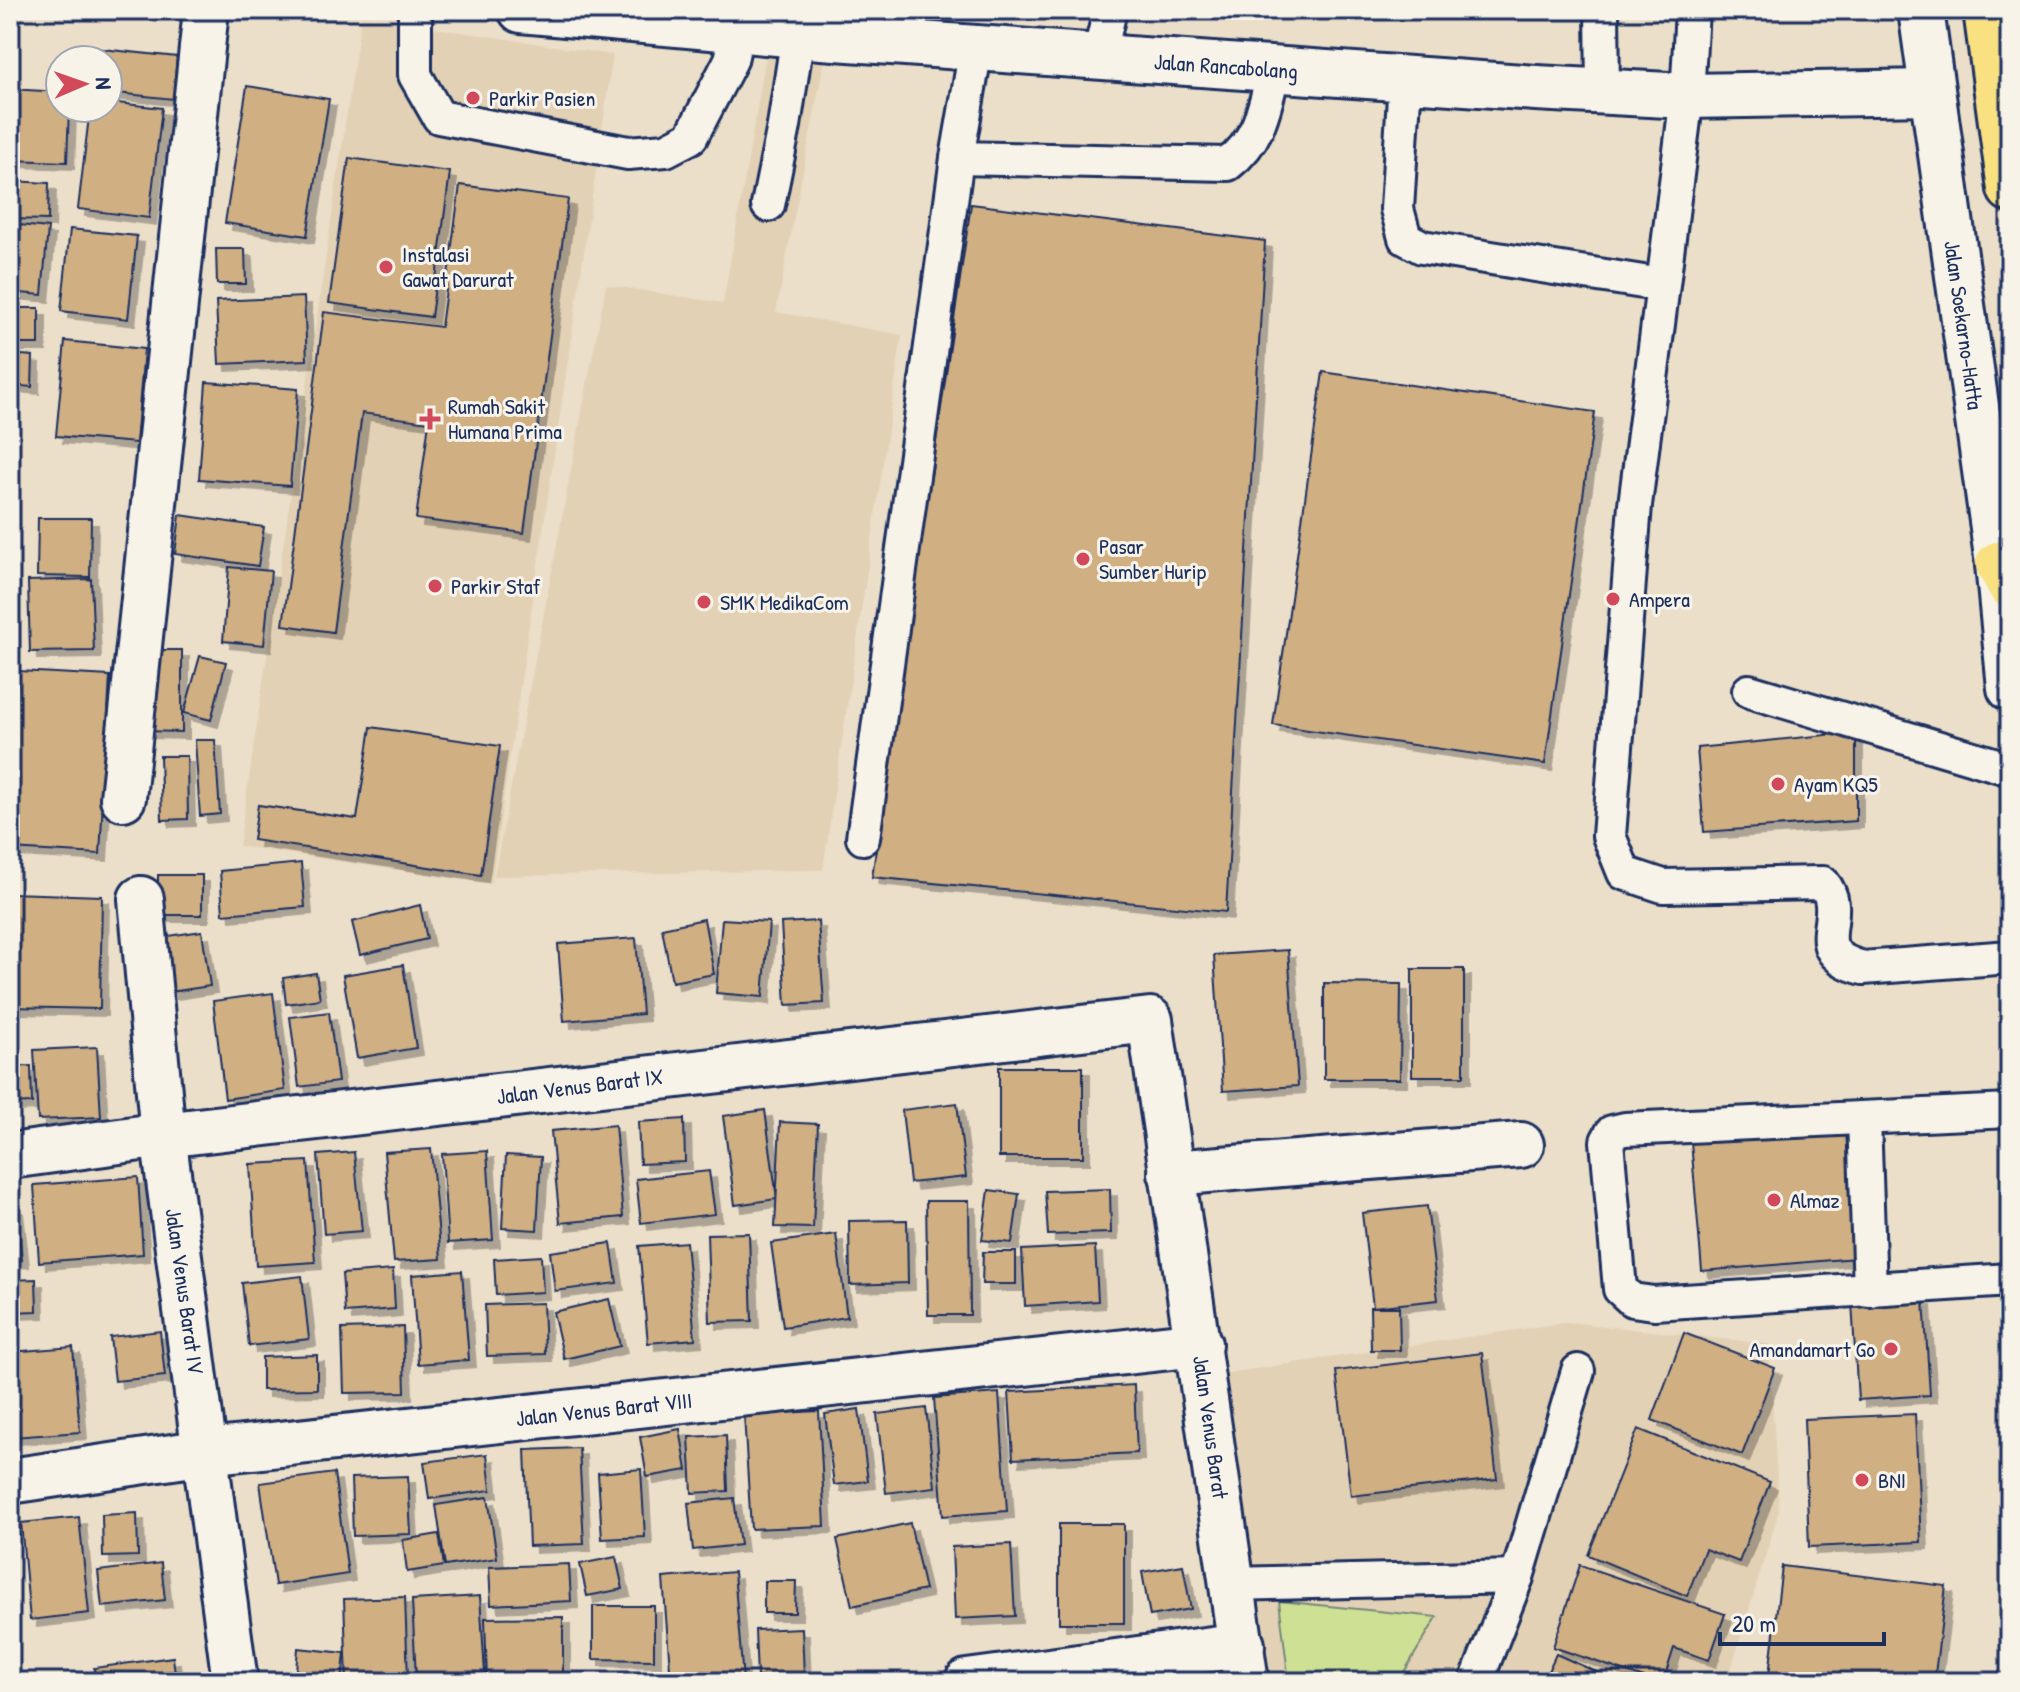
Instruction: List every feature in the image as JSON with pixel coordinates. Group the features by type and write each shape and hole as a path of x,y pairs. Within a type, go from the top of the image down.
{"highway":[{"path":"1986,10 2010,189"}],"street":[{"path":"123,798 206,10"},
{"name":"Jalan Rancabolang","path":"521,10 738,29 816,27 976,48 1405,80 1687,96 1931,92"},
{"name":"Jalan Soekarno-Hatta","path":"1921,10 2004,575 2010,688"},
{"name":"Jalan Venus Barat IV","path":"141,899 163,1135 235,1682"},
{"name":"Jalan Venus Barat IX","path":"10,1156 163,1135 1150,1020"},
{"name":"Jalan Venus Barat","path":"1150,1020 1244,1664"},
{"path":"1171,1173 1521,1145"},
{"name":"Jalan Venus Barat VIII","path":"10,1481 206,1452 1199,1344"},
{"path":"967,1682 1244,1664"}],"lane":[{"path":"415,10 415,75 439,117 628,153 666,150 691,137 731,60 738,29"},
{"path":"1099,57 1110,10"},
{"path":"1602,10 1603,91"},
{"path":"1692,10 1687,96 1635,505 1609,836 1624,873 1663,886 1823,883 1830,891 1830,948 1845,963 1863,968 2010,957"},
{"path":"768,205 784,126 816,27"},
{"path":"863,838 957,158 976,48"},
{"path":"957,158 1228,164 1244,151 1259,124 1274,70"},
{"path":"1405,80 1397,209 1405,238 1422,247 1662,285"},
{"path":"1749,691 2010,769"},
{"path":"2010,1111 1625,1129 1612,1132 1607,1141 1620,1289 1632,1300 1654,1303 2010,1280"},
{"path":"1864,1119 1870,1290"},
{"path":"1476,1682 1517,1577 1578,1371"},
{"path":"1233,1584 1517,1577"}],"shaded area":[{"name":"Rumah Sakit Humana Prima","path":"361,17 613,55 491,884 239,846"},
{"name":"SMK MedikaCom","path":"769,39 827,47 776,312 902,335 823,870 494,876 606,285 723,303"},
{"path":"1568,1322 1769,1344 1779,1511 1727,1682 1264,1682 1227,1373"}],"green space":[{"path":"1279,1601 1437,1617 1398,1682 1289,1682"}],"building":[{"path":"124,51 177,57 173,99 124,94"},
{"path":"247,86 329,99 307,236 225,223"},
{"path":"10,89 44,91 44,124 68,124 67,162 10,160"},
{"path":"124,104 162,108 149,218 78,209 88,124 124,124"},
{"name":"Instalasi Gawat Darurat","path":"349,158 450,172 431,317 329,303"},
{"path":"10,181 49,183 48,220 10,219"},
{"path":"460,185 568,199 524,533 416,519 429,422 362,413 333,632 283,625 324,312 441,327"},
{"name":"Pasar Sumber Hurip","path":"971,204 1265,241 1226,912 872,877"},
{"path":"10,224 48,228 42,295 10,292"},
{"path":"70,229 137,236 128,319 61,311"},
{"path":"216,249 245,249 246,284 217,284"},
{"path":"304,297 307,360 219,364 216,301"},
{"path":"15,308 39,308 39,344 16,344"},
{"path":"65,341 144,349 136,443 56,436"},
{"path":"10,354 33,356 32,387 10,385"},
{"path":"1323,372 1595,412 1545,764 1273,725"},
{"path":"206,382 298,389 290,486 199,479"},
{"path":"180,515 264,527 258,566 175,554"},
{"path":"38,518 91,518 90,577 37,576"},
{"path":"229,567 271,571 264,645 223,641"},
{"path":"91,579 94,651 30,652 28,581"},
{"path":"141,650 182,650 182,732 142,731"},
{"path":"200,656 226,662 211,720 184,713"},
{"path":"18,671 110,676 100,854 10,849"},
{"path":"371,727 500,746 481,875 253,840 258,805 357,819"},
{"name":"Ayam KQ5","path":"1856,732 1856,821 1704,832 1697,748"},
{"path":"195,740 215,740 220,814 200,816"},
{"path":"160,756 187,756 188,819 162,820"},
{"path":"301,863 305,907 223,914 220,871"},
{"path":"158,875 202,875 202,915 158,915"},
{"path":"10,893 102,896 100,1009 10,1007"},
{"path":"420,905 427,939 360,955 352,922"},
{"path":"704,919 714,974 672,982 662,928"},
{"path":"722,919 769,922 763,997 716,993"},
{"path":"818,921 824,1003 786,1005 781,923"},
{"path":"202,931 210,986 170,992 162,937"},
{"path":"636,938 642,1014 564,1021 558,944"},
{"path":"1288,950 1298,1086 1223,1091 1214,955"},
{"path":"403,965 416,1048 357,1058 343,975"},
{"path":"1412,969 1464,969 1464,1076 1412,1076"},
{"path":"316,973 320,999 286,1004 283,978"},
{"path":"1324,983 1401,984 1400,1079 1324,1079"},
{"path":"273,993 285,1090 225,1099 213,1001"},
{"path":"329,1012 338,1082 299,1087 290,1017"},
{"path":"97,1047 101,1117 38,1120 34,1050"},
{"path":"31,1066 32,1103 10,1104 10,1067"},
{"path":"999,1067 1083,1067 1083,1157 999,1157"},
{"path":"957,1103 966,1177 910,1183 902,1110"},
{"path":"765,1110 777,1199 735,1205 723,1116"},
{"path":"684,1119 685,1162 640,1164 638,1122"},
{"path":"780,1122 818,1124 813,1228 775,1227"},
{"path":"615,1125 623,1217 560,1223 551,1131"},
{"name":"Almaz","path":"1846,1130 1856,1258 1702,1271 1691,1142"},
{"path":"431,1149 441,1259 394,1262 384,1152"},
{"path":"487,1151 493,1240 448,1243 442,1154"},
{"path":"354,1152 362,1231 324,1234 318,1155"},
{"path":"506,1155 541,1157 537,1230 502,1228"},
{"path":"308,1161 315,1262 256,1266 250,1164"},
{"path":"709,1171 715,1214 641,1223 636,1179"},
{"path":"138,1177 143,1254 39,1262 34,1185"},
{"path":"1110,1189 1111,1233 1048,1235 1045,1191"},
{"path":"989,1190 1019,1194 1012,1243 982,1240"},
{"path":"926,1201 969,1201 970,1315 928,1315"},
{"path":"16,1206 22,1260 10,1261 10,1207"},
{"path":"1427,1206 1438,1300 1373,1307 1362,1213"},
{"path":"907,1220 908,1283 850,1285 849,1221"},
{"path":"749,1233 752,1321 710,1322 707,1234"},
{"path":"836,1234 847,1317 783,1327 771,1243"},
{"path":"686,1242 695,1339 648,1343 639,1246"},
{"path":"611,1243 617,1283 555,1291 550,1252"},
{"path":"1095,1246 1098,1301 1025,1306 1022,1250"},
{"path":"983,1252 1016,1252 1016,1284 982,1284"},
{"path":"541,1256 543,1292 496,1295 494,1259"},
{"path":"393,1270 395,1309 345,1313 342,1274"},
{"path":"462,1271 469,1360 418,1364 412,1275"},
{"path":"302,1276 309,1339 249,1346 242,1283"},
{"path":"36,1279 37,1311 10,1312 10,1280"},
{"path":"609,1299 620,1346 564,1359 553,1312"},
{"name":"Amandamart Go","path":"1924,1299 1930,1395 1858,1400 1852,1303"},
{"path":"543,1303 545,1354 487,1356 485,1305"},
{"path":"1370,1307 1399,1307 1400,1350 1371,1350"},
{"path":"403,1327 405,1392 344,1393 342,1329"},
{"path":"160,1331 165,1376 115,1381 110,1337"},
{"path":"1684,1333 1775,1368 1742,1455 1652,1420"},
{"path":"73,1347 80,1432 13,1437 10,1352"},
{"path":"1482,1353 1497,1479 1351,1496 1336,1371"},
{"path":"317,1355 317,1389 262,1390 262,1357"},
{"path":"1134,1385 1137,1453 1013,1459 1009,1392"},
{"path":"999,1393 1007,1511 943,1516 934,1398"},
{"path":"926,1408 935,1487 886,1493 877,1414"},
{"path":"859,1409 868,1481 834,1485 825,1414"},
{"path":"819,1411 825,1526 751,1529 744,1415"},
{"name":"BNI","path":"1915,1414 1921,1542 1809,1547 1804,1419"},
{"path":"680,1429 687,1470 647,1477 640,1437"},
{"path":"1638,1429 1770,1482 1739,1562 1705,1549 1687,1596 1588,1555"},
{"path":"726,1435 728,1491 692,1493 689,1437"},
{"path":"579,1448 584,1544 529,1546 525,1450"},
{"path":"487,1454 491,1490 429,1499 424,1462"},
{"path":"641,1469 645,1537 602,1539 598,1473"},
{"path":"334,1473 348,1574 275,1585 260,1483"},
{"path":"408,1476 411,1534 353,1536 351,1478"},
{"path":"488,1497 497,1558 445,1566 436,1505"},
{"path":"734,1498 740,1545 693,1550 688,1503"},
{"path":"137,1513 138,1556 103,1557 102,1515"},
{"path":"79,1517 89,1613 30,1620 21,1523"},
{"path":"910,1523 925,1590 852,1606 837,1539"},
{"path":"1059,1524 1124,1524 1124,1623 1059,1623"},
{"path":"439,1534 444,1566 407,1572 403,1540"},
{"path":"1011,1544 1015,1616 955,1619 952,1547"},
{"path":"616,1557 623,1589 587,1596 580,1564"},
{"path":"161,1563 165,1600 102,1607 98,1571"},
{"path":"569,1564 571,1601 491,1605 489,1567"},
{"path":"1183,1565 1191,1609 1150,1616 1142,1572"},
{"path":"1580,1565 1725,1614 1709,1660 1674,1648 1663,1682 1656,1682 1553,1647"},
{"path":"1782,1566 1946,1586 1934,1682 1826,1682 1769,1675"},
{"path":"734,1572 743,1680 671,1682 663,1578"},
{"path":"764,1581 796,1581 795,1613 764,1613"},
{"path":"480,1596 485,1674 416,1678 412,1600"},
{"path":"405,1597 408,1679 347,1681 344,1599"},
{"path":"593,1606 654,1606 654,1660 593,1659"},
{"path":"563,1617 563,1682 487,1682 485,1618"},
{"path":"802,1628 804,1676 757,1677 755,1630"},
{"path":"298,1648 345,1653 342,1682 295,1682"},
{"path":"1556,1654 1619,1682 1543,1682"},
{"path":"173,1657 176,1682 96,1682 94,1668"}],"place":[{"name":"Parkir Pasien","path":"473,98"},
{"name":"Instalasi Gawat Darurat","path":"386,267"},
{"name":"Rumah Sakit Humana Prima","path":"430,419"},
{"name":"Pasar Sumber Hurip","path":"1083,559"},
{"name":"Parkir Staf","path":"435,586"},
{"name":"Ampera","path":"1613,599"},
{"name":"SMK MedikaCom","path":"704,602"},
{"name":"Ayam KQ5","path":"1778,784"},
{"name":"Almaz","path":"1774,1200"},
{"name":"Amandamart Go","path":"1891,1349"},
{"name":"BNI","path":"1862,1480"}]}
